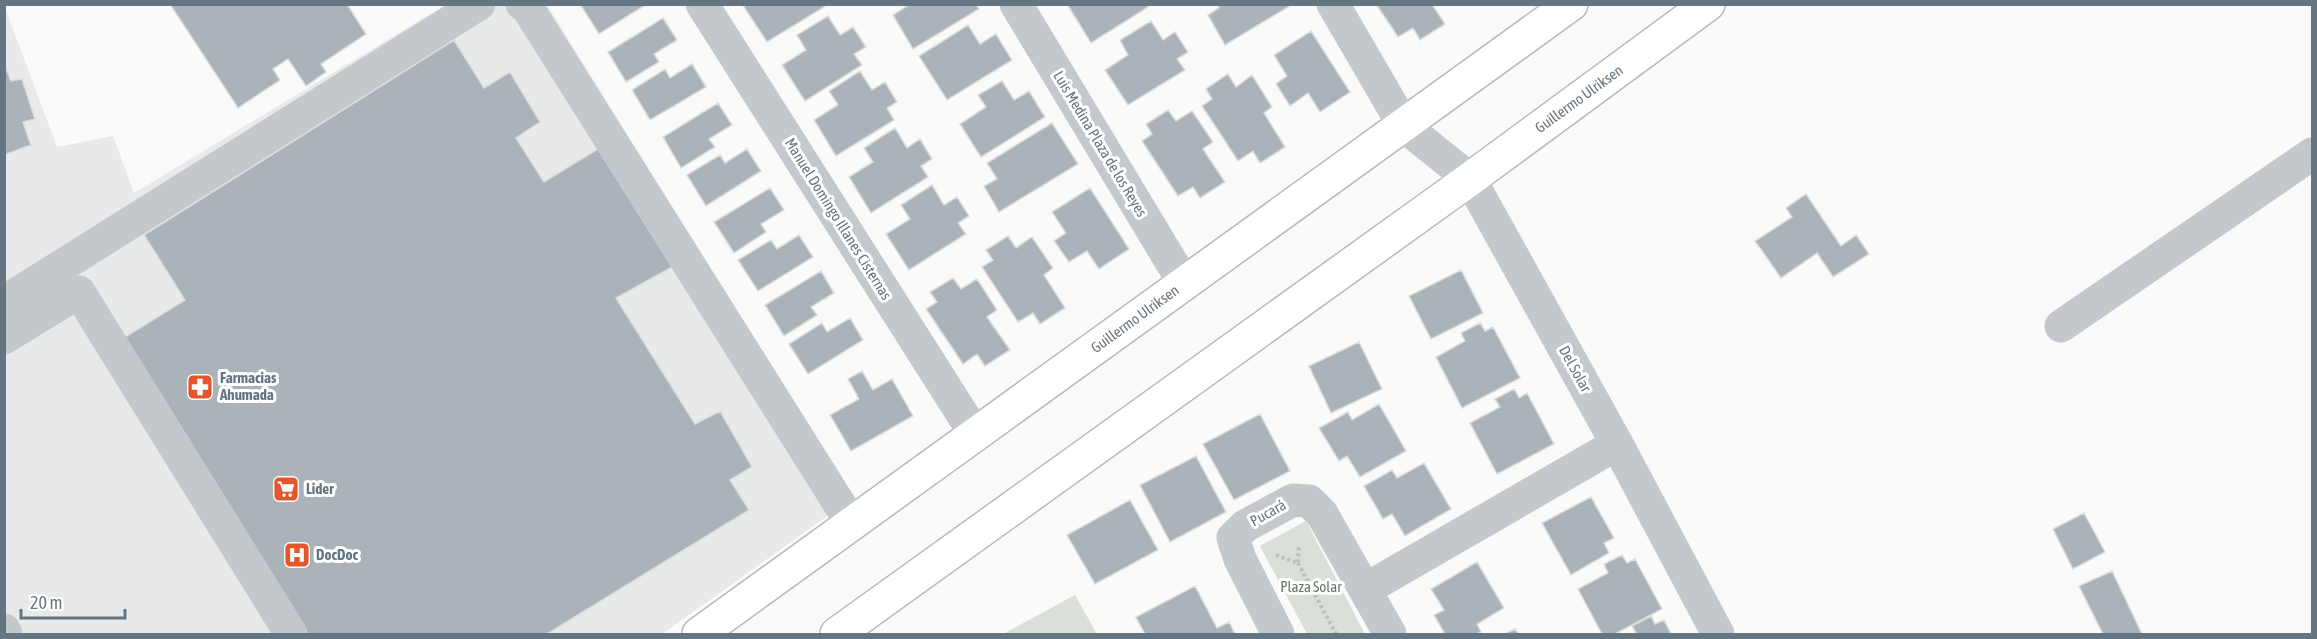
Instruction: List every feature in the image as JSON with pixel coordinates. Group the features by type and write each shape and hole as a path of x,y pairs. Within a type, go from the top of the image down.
{"main road":[{"name":"Guillermo Ulriksen","path":"699,634 1571,4"},
{"name":"Guillermo Ulriksen","path":"837,634 1470,179 1708,4"}],"street":[{"path":"4,302 478,4"},
{"path":"522,4 528,7 852,524"},
{"name":"Manuel Domingo Illanes Cisternas","path":"702,4 975,434"},
{"name":"Luis Medina Plaza de los Reyes","path":"1016,4 1185,284"},
{"path":"1333,4 1404,126"},
{"name":"Del Solar","path":"1404,126 1470,179 1719,634"},
{"path":"2061,326 2313,154"},
{"path":"4,338 79,292 291,634"},
{"path":"1366,589 1617,444"},
{"name":"Pucará","path":"1278,634 1239,559 1233,538 1245,526 1293,500 1309,501 1322,514 1390,634"},
{"path":"4,630 6,634"}],"path":[{"path":"1298,563 1335,634"}],"shaded area":[{"path":"4,5 57,147 113,136 134,193 445,5 547,5 842,481 826,517 662,634 5,634"}],"green space":[{"name":"Plaza Solar","path":"1306,521 1365,634 1307,634 1260,546"},
{"path":"1075,595 1097,634 1003,634"}],"building":[{"path":"170,4 347,4 366,34 321,64 326,72 306,86 288,59 273,69 280,80 238,108"},
{"path":"580,4 647,4 599,34"},
{"path":"748,4 822,4 824,7 767,42 744,7"},
{"path":"910,4 976,4 979,9 913,49 893,15"},
{"path":"1067,4 1146,4 1148,7 1091,43"},
{"path":"1217,4 1293,4 1225,45 1208,15 1219,8"},
{"path":"1376,4 1432,4 1445,24 1420,40 1413,28 1398,37"},
{"path":"828,16 840,35 853,27 866,47 854,54 862,65 805,101 782,65 806,50 797,35"},
{"path":"663,18 677,40 654,54 659,62 626,82 608,52"},
{"path":"1151,21 1163,40 1175,32 1188,52 1177,59 1185,70 1128,105 1105,70 1128,55 1120,40"},
{"path":"968,25 980,44 996,34 1012,60 947,100 919,56"},
{"path":"1311,31 1350,92 1320,112 1308,93 1290,106 1276,84 1287,76 1274,55"},
{"path":"454,40 484,88 510,72 540,122 516,138 544,182 601,147 674,266 616,298 695,424 720,411 752,467 730,480 749,510 547,634 301,634 117,342 185,300 144,235"},
{"path":"4,63 11,81 22,79 35,119 23,122 31,145 4,155"},
{"path":"692,64 706,87 650,120 632,90 665,69 670,78"},
{"path":"860,71 872,90 885,82 897,102 887,108 894,120 836,156 814,120 838,105 829,91"},
{"path":"1228,74 1236,87 1252,75 1272,107 1264,113 1285,147 1260,163 1253,151 1238,161 1202,106 1212,99 1206,89"},
{"path":"1002,81 1014,100 1029,91 1045,117 981,157 960,124 986,107 978,95"},
{"path":"718,103 732,125 709,139 715,147 681,168 663,137"},
{"path":"1168,110 1176,121 1192,111 1213,142 1203,149 1225,182 1200,198 1193,187 1178,196 1142,141 1152,134 1146,124"},
{"path":"1052,123 1078,164 999,212 984,186 997,179 987,163"},
{"path":"895,128 907,148 920,139 932,159 921,166 928,177 871,213 849,177 873,162 864,148"},
{"path":"747,149 761,171 706,206 687,175 720,155 725,163"},
{"path":"932,185 944,205 957,197 969,216 958,223 966,234 909,270 886,234 910,219 901,205"},
{"path":"770,188 784,210 761,224 766,232 734,253 714,222"},
{"path":"1090,188 1129,249 1099,269 1087,251 1069,262 1054,241 1066,233 1052,212"},
{"path":"1806,194 1841,246 1856,235 1869,254 1833,277 1817,253 1781,278 1755,241 1792,217 1786,208"},
{"path":"799,235 813,257 758,291 738,260 771,240 777,249"},
{"path":"1008,236 1016,248 1032,237 1053,268 1044,275 1065,308 1040,324 1033,313 1018,322 982,267 993,260 986,250"},
{"path":"1461,270 1483,313 1431,339 1409,296"},
{"path":"821,271 834,293 811,307 817,315 784,336 765,305"},
{"path":"953,278 961,289 977,279 997,310 987,317 1010,350 985,366 977,354 963,364 926,309 937,302 930,292"},
{"path":"850,318 863,340 808,374 789,344 822,323 827,332"},
{"path":"1480,323 1485,331 1493,327 1520,378 1462,408 1436,357 1465,341 1461,333"},
{"path":"1359,342 1382,389 1331,413 1309,366"},
{"path":"862,371 873,390 892,379 913,416 851,451 830,415 859,399 848,379"},
{"path":"1514,389 1519,398 1527,393 1554,444 1497,474 1470,423 1500,407 1495,399"},
{"path":"1379,404 1406,451 1360,477 1347,456 1339,461 1319,428 1348,412 1352,420"},
{"path":"1260,414 1290,471 1234,500 1203,444"},
{"path":"1196,456 1226,512 1170,542 1140,485"},
{"path":"1424,463 1451,509 1405,536 1392,514 1383,519 1364,486 1392,470 1397,478"},
{"path":"1591,497 1614,538 1604,543 1609,553 1571,575 1542,523"},
{"path":"1130,500 1158,550 1095,584 1067,535"},
{"path":"2084,513 2105,552 2073,569 2053,529"},
{"path":"1622,555 1627,563 1635,559 1662,609 1615,634 1602,634 1578,589 1608,573 1604,564"},
{"path":"1477,562 1504,608 1477,624 1481,632 1477,634 1445,634 1434,615 1444,610 1431,589"},
{"path":"2112,571 2142,634 2103,634 2079,586"},
{"path":"1195,586 1217,628 1229,622 1235,634 1145,634 1136,617"},
{"path":"1651,616 1655,624 1664,620 1671,634 1637,634 1632,626"},
{"path":"1515,629 1519,634 1505,634"}],"place":[{"name":"Farmacias Ahumada","path":"200,387"},
{"name":"Lider","path":"286,489"},
{"name":"DocDoc","path":"297,555"}]}
